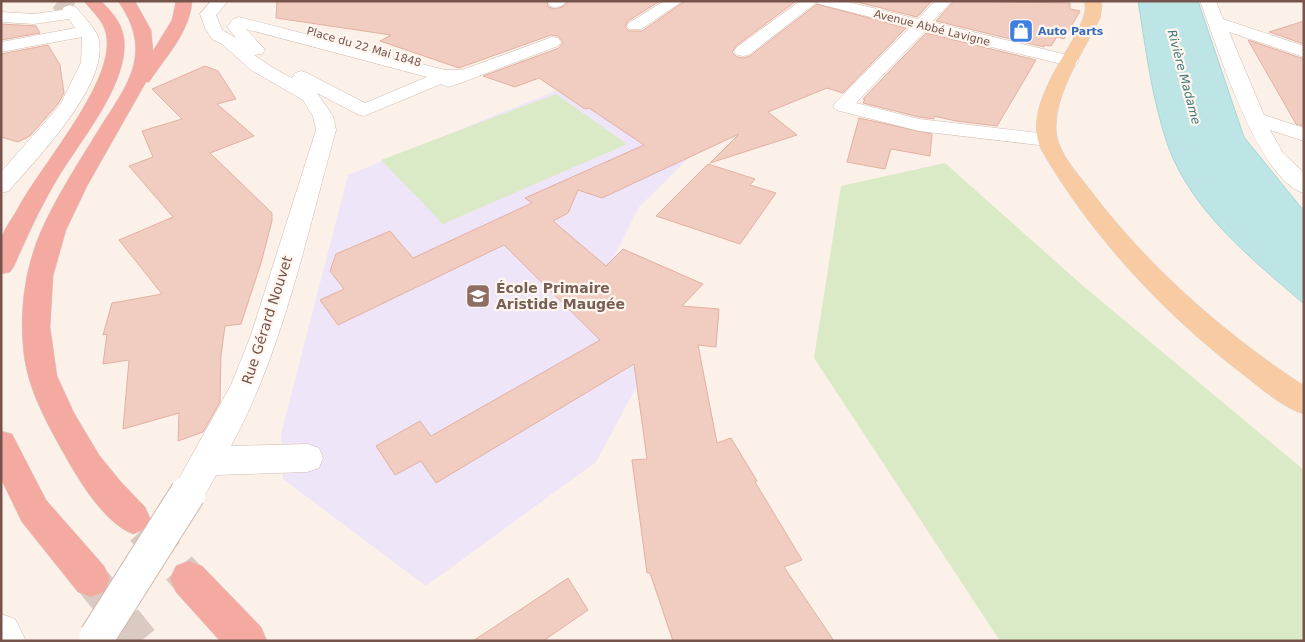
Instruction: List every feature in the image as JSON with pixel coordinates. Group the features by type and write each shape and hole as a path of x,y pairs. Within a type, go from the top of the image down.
{"highway":[{"path":"1,266 50,172 104,87 116,53 115,37 105,12 92,1"},
{"path":"126,1 136,12 141,22 144,48 143,66 128,100"},
{"path":"133,518 84,461 60,417 42,377 35,333 40,278 48,245 90,162 173,32 184,8 184,1"},
{"path":"1,444 34,511 91,579"},
{"path":"190,579 247,641"}],"main road":[{"path":"1092,1 1094,5 1092,18 1051,99 1047,124 1047,140 1092,210 1130,256 1206,330 1264,376 1304,402"},
{"path":"1264,376 1304,386"}],"street":[{"path":"635,26 675,1"},
{"path":"744,51 810,1"},
{"name":"Avenue Abbé Lavigne","path":"824,1 1070,61"},
{"path":"944,1 843,106 919,125 1047,140"},
{"path":"1208,1 1254,118 1275,157 1304,186"},
{"path":"1,17 34,19 71,12 90,37 90,62 69,107 1,186"},
{"name":"Place du 22 Mai 1848","path":"464,75 279,24 233,19 211,24 208,14 233,19 445,76 464,75"},
{"path":"233,19 262,64 320,93 364,110"},
{"path":"1217,22 1304,52"},
{"path":"1,47 84,31"},
{"path":"320,93 320,106 326,130 552,42"},
{"name":"Place du 22 Mai 1848","path":"326,130 364,110 445,76"},
{"path":"1254,118 1304,136"},
{"name":"Rue Gérard Nouvet","path":"95,639 188,493 232,416 262,343 326,130"},
{"path":"206,461 307,458"},
{"path":"1,633 6,641"}],"shaded area":[{"name":"École Primaire Aristide Maugée","path":"580,81 693,154 639,207 615,255 663,338 596,462 426,586 283,479 281,434 348,175"}],"green space":[{"path":"556,94 627,144 443,224 381,160"},
{"path":"945,163 1082,285 1304,470 1304,641 1000,641 814,358 841,186"}],"water":[{"name":"Rivière Madame","path":"1138,1 1198,1 1244,137 1304,211 1304,304 1226,233 1192,192 1179,170 1162,129 1150,75"}],"building":[{"path":"277,1 547,1 548,7 555,9 562,7 569,1 660,1 628,21 625,27 629,31 642,31 685,1 796,1 736,46 732,52 737,57 743,58 750,56 817,4 906,28 843,93 827,88 768,112 797,135 710,163 739,134 602,198 578,190 568,213 553,221 606,266 623,249 703,284 682,306 719,309 716,347 698,345 717,443 731,438 757,481 755,482 802,560 784,567 834,641 673,641 650,573 647,573 632,460 647,459 634,364 436,483 421,461 395,475 376,446 420,421 431,436 600,340 504,245 338,325 320,300 344,289 330,271 336,254 390,231 413,258 532,203 525,198 644,145 589,108 585,109 539,78 515,87 483,76 559,48 563,42 558,36 551,35 459,68 380,41 391,35 276,18"},
{"path":"853,1 932,1 917,17"},
{"path":"954,1 1070,3 1070,9 1080,11 1064,39 1057,37 1051,46 1045,45 1044,47 936,21"},
{"path":"1304,21 1304,44 1269,32"},
{"path":"1,24 36,26 40,33 1,40"},
{"path":"926,33 1036,60 997,126 934,116 934,119 919,117 863,103 865,99 863,99"},
{"path":"1248,40 1304,59 1304,126 1296,124"},
{"path":"48,45 60,65 64,93 58,104 30,136 18,142 1,137 1,54"},
{"path":"205,66 218,71 236,99 217,104 254,136 210,153 272,213 272,221 261,263 241,324 225,326 221,355 220,402 203,432 178,441 179,413 123,429 129,360 103,364 107,334 103,335 112,303 162,294 119,240 173,217 129,166 153,157 142,131 182,119 152,89"},
{"path":"859,118 932,134 930,156 891,149 885,169 847,162"},
{"path":"708,164 755,179 750,185 776,193 740,244 656,216"},
{"path":"568,578 588,610 543,641 473,641"}],"tunnel":[{"path":"58,1 70,10"},
{"path":"143,529 189,579"},
{"path":"91,579 141,641"}],"place":[{"name":"Auto Parts","path":"1021,31"},
{"name":"École Primaire Aristide Maugée","path":"478,296"}]}
